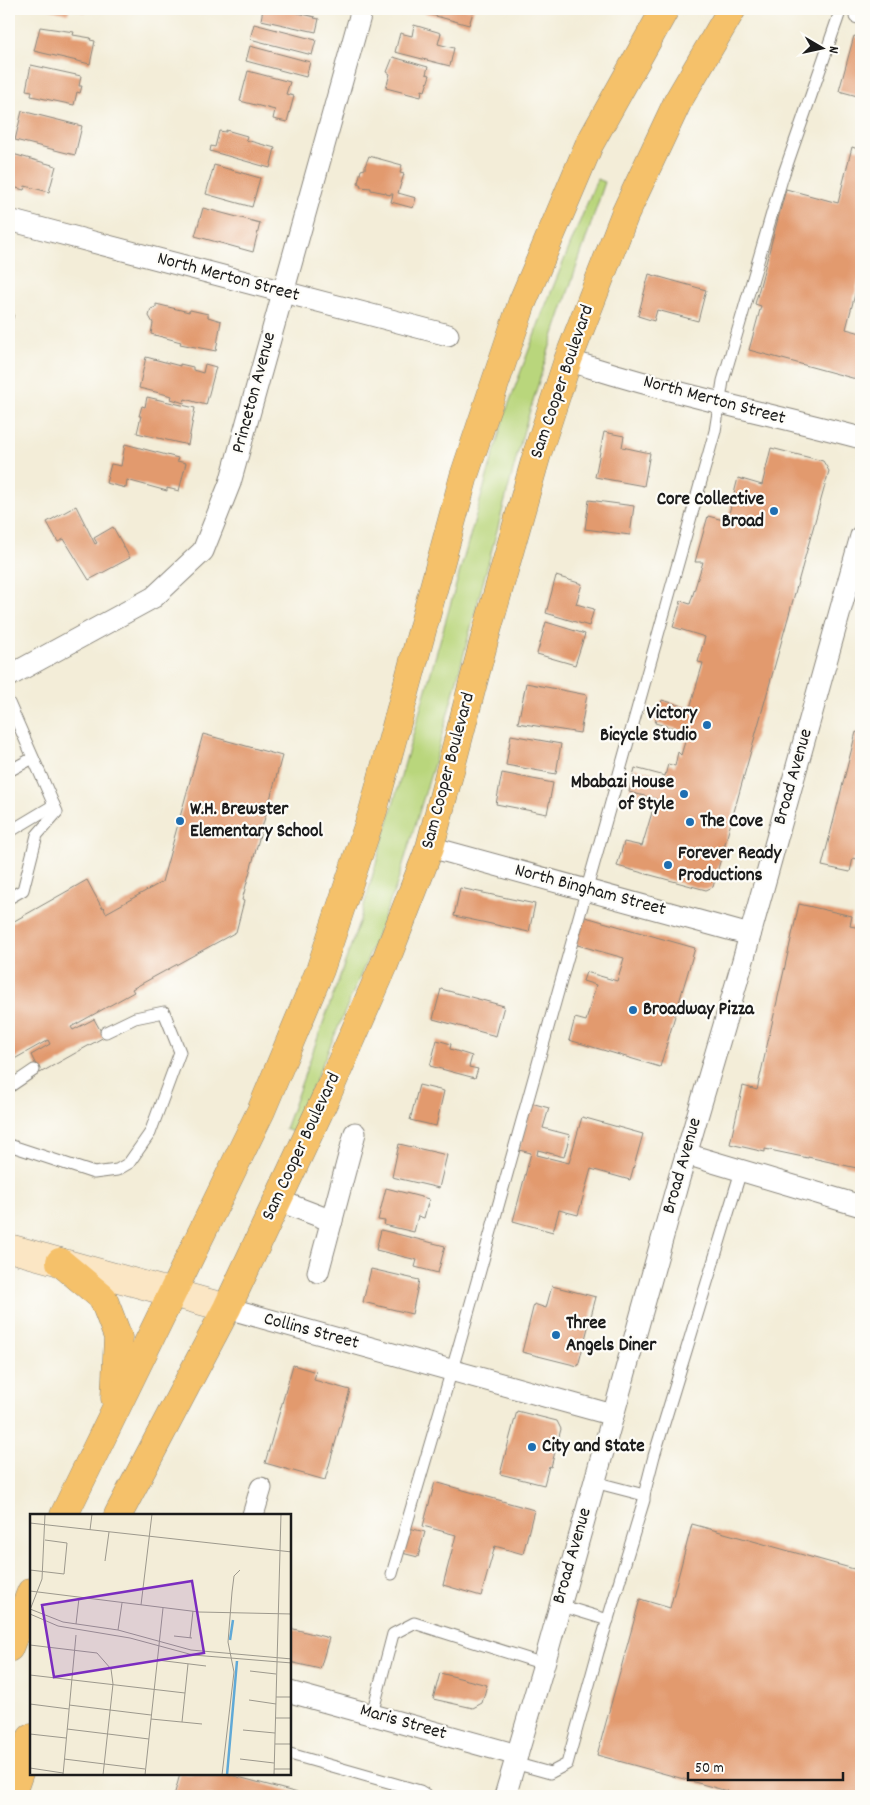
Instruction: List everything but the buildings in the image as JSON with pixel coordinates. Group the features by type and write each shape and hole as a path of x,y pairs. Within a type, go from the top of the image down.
{"main road":[{"path":"64,1514 261,1111 320,970 373,811 464,476 522,302 589,145 665,9"},
{"name":"Sam Cooper Boulevard","path":"119,1514 226,1308 326,1097 384,965 430,847 484,641 537,454 568,360 625,214 674,110 732,9"},
{"path":"60,1262 103,1298 118,1337 117,1387 113,1412"},
{"path":"9,1648 30,1595"},
{"path":"11,1796 30,1741"}],"street":[{"name":"Princeton Avenue","path":"9,676 154,597 203,551 230,484 362,9"},
{"name":"North Merton Street","path":"9,220 448,335"},
{"name":"North Merton Street","path":"568,360 719,403 861,438"},
{"name":"Broad Avenue","path":"505,1796 544,1664 686,1154 750,935 861,536"},
{"name":"North Bingham Street","path":"430,847 750,935"},
{"path":"318,1272 356,1133"},
{"path":"686,1154 861,1206"},
{"path":"277,1200 332,1222"},
{"name":"Collins Street","path":"9,1250 60,1262 613,1415"},
{"path":"253,1514 261,1488"},
{"name":"Maris Street","path":"291,1692 372,1714 516,1759"}],"lane":[{"path":"392,1574 452,1370 715,431 723,381 782,179 841,9"},
{"path":"858,9 855,17 861,19"},
{"path":"9,702 57,812 37,835 23,890 9,898"},
{"path":"9,771 33,758"},
{"path":"9,832 54,805"},
{"path":"9,1145 94,1173 117,1170 129,1163 150,1133 180,1052 164,1012 135,1018 106,1032"},
{"path":"9,1087 34,1070"},
{"path":"516,1759 550,1773 568,1764 598,1652 644,1500 654,1456 741,1171"},
{"path":"594,1482 644,1495"},
{"path":"560,1605 608,1620"},
{"path":"372,1714 393,1634 414,1623 544,1664"},
{"path":"291,1754 420,1791 428,1796"}],"green space":[{"path":"597,179 605,182 524,430 437,754 397,884 365,965 293,1132 285,1129 359,923 505,414 543,312"}],"place":[{"name":"Core Collective Broad","path":"774,511"},
{"name":"Victory Bicycle Studio","path":"707,725"},
{"name":"Mbabazi House of Style","path":"684,794"},
{"name":"W.H. Brewster Elementary School","path":"180,821"},
{"name":"The Cove","path":"690,822"},
{"name":"Forever Ready Productions","path":"668,865"},
{"name":"Broadway Pizza","path":"633,1010"},
{"name":"Three Angels Diner","path":"556,1335"},
{"name":"City and State","path":"532,1447"}]}
